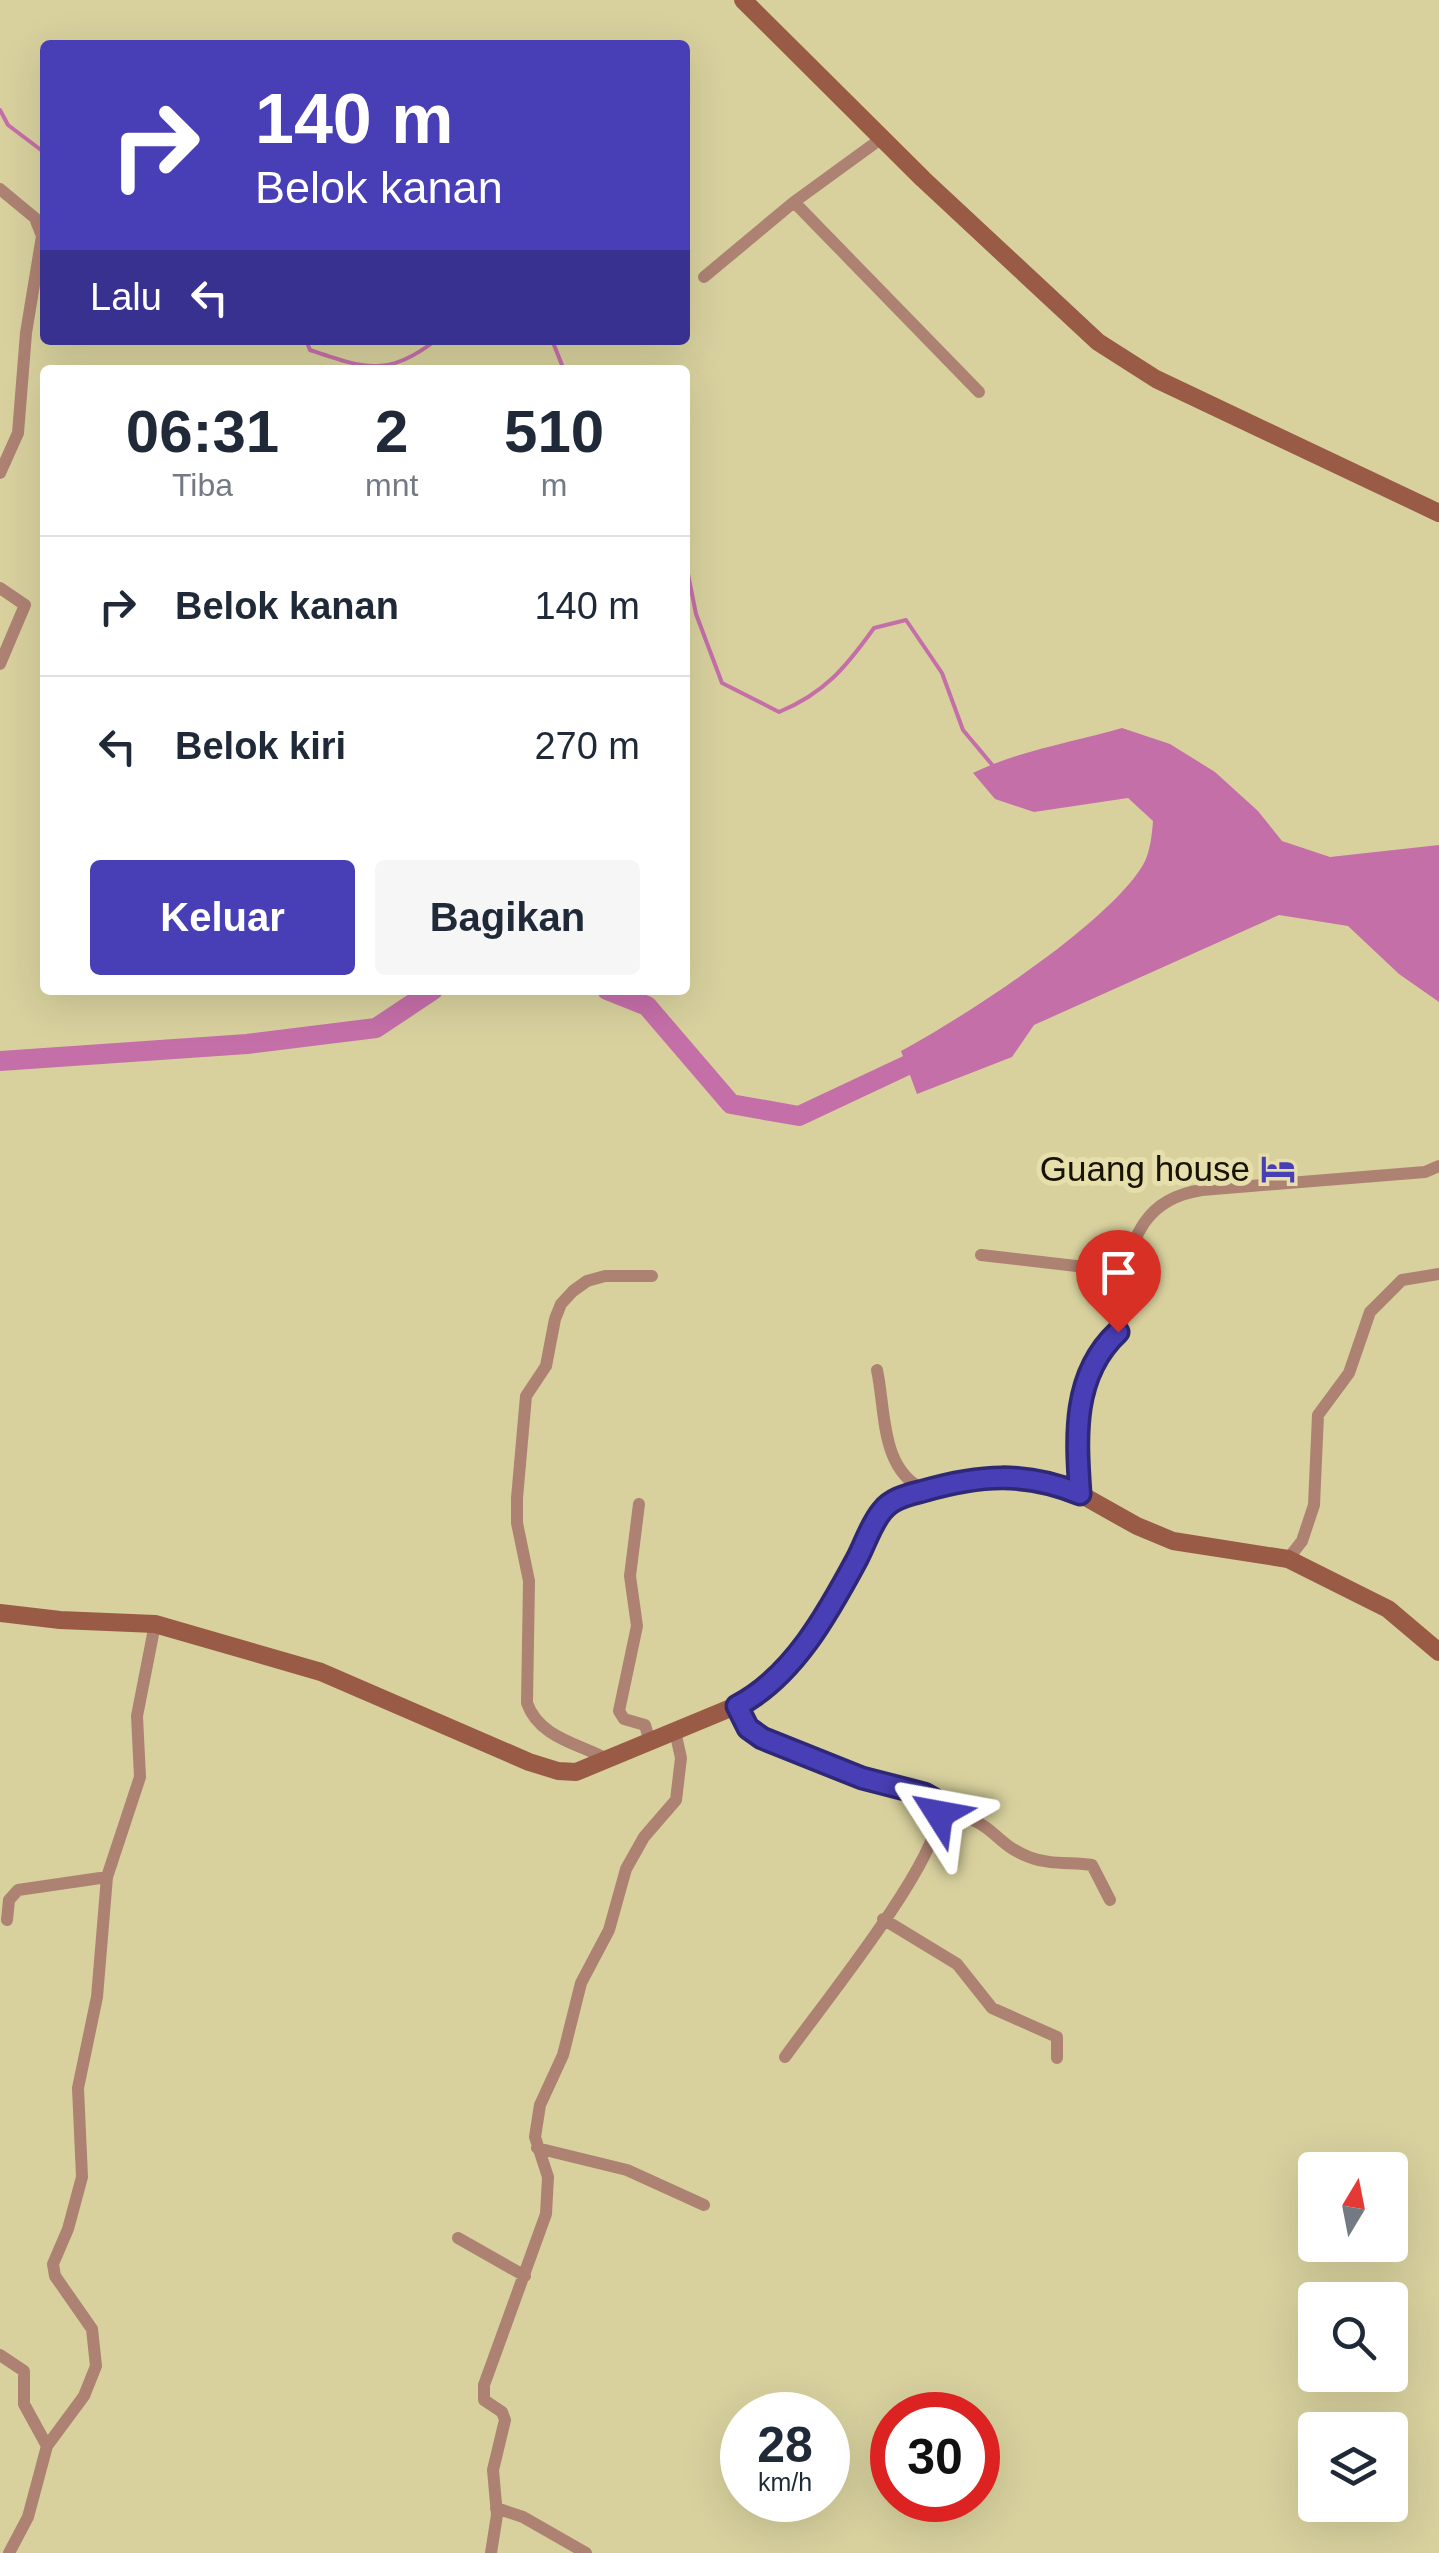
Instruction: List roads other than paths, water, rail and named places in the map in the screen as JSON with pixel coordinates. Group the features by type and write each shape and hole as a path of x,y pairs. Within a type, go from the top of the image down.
{"street":[{"path":"743,0 1078,326 1137,368 1439,513"},
{"path":"704,277 794,202 882,138"},
{"path":"0,189 35,218 40,231"},
{"path":"794,202 978,392"},
{"path":"0,473 18,433 26,333 40,248"},
{"path":"0,588 25,606 0,664"},
{"path":"1080,1494 1075,1439 1090,1366 1121,1326 1138,1230 1156,1205 1186,1192 1425,1172 1439,1166"},
{"path":"982,1256 1128,1272"},
{"path":"1288,1560 1302,1541 1314,1505 1318,1415 1349,1373 1363,1324 1402,1280 1439,1274"},
{"path":"609,1760 556,1736 531,1714 527,1703 529,1580 517,1523 519,1456 526,1396 546,1366 561,1304 587,1281 652,1276"},
{"path":"877,1370 892,1459 904,1478 924,1490"},
{"path":"0,1612 60,1620 155,1624 321,1672 548,1769 576,1772 737,1706 764,1690 785,1670 839,1593 882,1510 900,1497 1002,1475 1038,1479 1080,1494 1173,1541 1288,1560 1388,1609 1439,1652"},
{"path":"639,1504 630,1576 637,1626 619,1712 624,1719 645,1725 650,1742"},
{"path":"9,2553 28,2518 47,2446 84,2396 96,2360 87,2318 53,2267 82,2177 78,2088 94,2012 107,1877 140,1777 137,1716 155,1624"},
{"path":"737,1706 748,1728 762,1738 862,1778 924,1794 933,1799 939,1814 930,1840 883,1919 785,2057"},
{"path":"491,2553 496,2508 492,2470 505,2420 502,2412 484,2400 484,2385 546,2214 548,2177 537,2148 535,2128 540,2105 563,2055 581,1982 609,1930 626,1869 650,1829 676,1800 681,1770 675,1732"},
{"path":"939,1814 973,1818 986,1824 1032,1858 1092,1865 1110,1900"},
{"path":"7,1920 9,1900 18,1890 107,1877"},
{"path":"883,1919 956,1964 992,2008 1058,2038 1057,2058"},
{"path":"537,2148 627,2170 704,2205"},
{"path":"458,2238 525,2276"},
{"path":"0,2356 24,2371 24,2404 47,2446"},
{"path":"496,2508 523,2517 586,2553"}],"waterway":[{"path":"0,110 8,125 40,149"},
{"path":"308,345 310,350 360,365"},
{"path":"389,365 429,345"},
{"path":"554,345 562,365"},
{"path":"690,584 696,614 722,683 779,712 833,678 874,628 906,620 942,673 963,730 994,767"},
{"path":"0,1061 247,1044 376,1028 426,995"},
{"path":"620,995 647,1006 731,1104 799,1116 931,1054"}],"place":[{"name":"Guang house","path":"1278,1169"}]}
